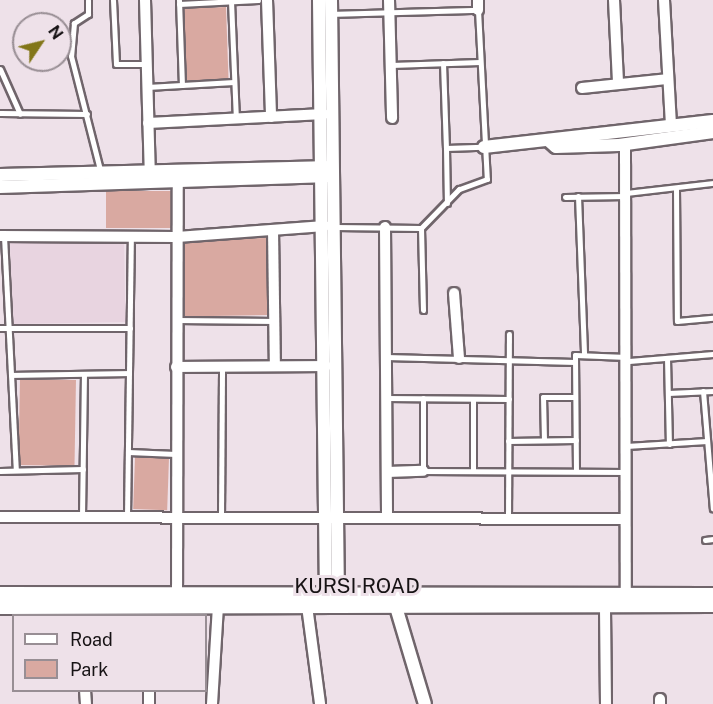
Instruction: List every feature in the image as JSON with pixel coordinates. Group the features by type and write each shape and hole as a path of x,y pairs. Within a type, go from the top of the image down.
{"main road":[{"name":"KURSI ROAD","path":"0,594 176,600 332,601 626,594 713,595"},
{"name":"KURSI ROAD","path":"0,607 84,611 147,610 176,600 218,606 307,606 332,601 396,607 605,609 713,605"}],"street":[{"path":"145,0 150,175"},
{"path":"267,0 271,117"},
{"path":"319,0 326,14 330,227 332,601"},
{"path":"329,171 324,114 326,14 331,0"},
{"path":"389,0 392,118"},
{"path":"614,0 618,83"},
{"path":"664,0 671,126"},
{"path":"582,88 667,80"},
{"path":"148,123 324,114"},
{"path":"484,147 549,141 555,135 713,121"},
{"path":"549,141 556,147 625,144 713,132"},
{"path":"625,144 629,359 624,472 626,594"},
{"path":"0,187 329,171"},
{"path":"0,175 150,175 178,178"},
{"path":"176,600 178,178"},
{"path":"2,236 177,237 330,227"},
{"path":"330,227 326,366 332,516"},
{"path":"385,227 387,516"},
{"path":"273,230 275,366"},
{"path":"454,293 459,358"},
{"path":"176,367 326,366"},
{"path":"387,472 423,471"},
{"path":"0,517 387,516 625,519"},
{"path":"212,704 218,606"},
{"path":"307,606 320,704"},
{"path":"396,607 425,704"},
{"path":"605,609 606,704"}],"lane":[{"path":"88,0 88,14 77,18 71,38 76,87 87,114 101,176"},
{"path":"113,0 116,64 147,64"},
{"path":"182,85 179,2 258,0"},
{"path":"231,1 236,119"},
{"path":"326,14 478,5 486,179 459,189 447,204 421,228 330,227"},
{"path":"391,65 480,62"},
{"path":"443,63 447,204"},
{"path":"0,69 20,114"},
{"path":"147,87 234,82"},
{"path":"0,113 87,114"},
{"path":"446,147 484,147"},
{"path":"565,196 626,195 713,183"},
{"path":"676,188 677,321 713,318"},
{"path":"578,196 584,355"},
{"path":"421,228 423,310"},
{"path":"2,236 16,470"},
{"path":"127,516 131,237"},
{"path":"177,320 275,321"},
{"path":"0,328 130,328"},
{"path":"508,517 509,334"},
{"path":"576,471 575,355 629,359 713,354"},
{"path":"386,357 575,362"},
{"path":"667,358 669,444"},
{"path":"221,516 222,367"},
{"path":"11,375 129,373"},
{"path":"82,516 84,374"},
{"path":"668,393 713,391"},
{"path":"703,392 709,439 713,509"},
{"path":"544,440 543,397 576,397"},
{"path":"386,398 509,399"},
{"path":"423,398 423,471 624,472"},
{"path":"473,399 473,471"},
{"path":"626,446 709,439"},
{"path":"508,441 576,440"},
{"path":"128,452 176,454"},
{"path":"0,471 83,469"},
{"path":"705,540 713,539"}],"shaded area":[{"path":"124,241 125,322 11,324 10,243"}],"green space":[{"path":"226,7 229,79 187,80 184,8"},
{"path":"106,191 171,191 171,228 106,228"},
{"path":"268,238 269,315 183,316 182,240"},
{"path":"20,379 76,380 74,466 18,465"},
{"path":"135,457 169,458 167,510 133,509"}]}
